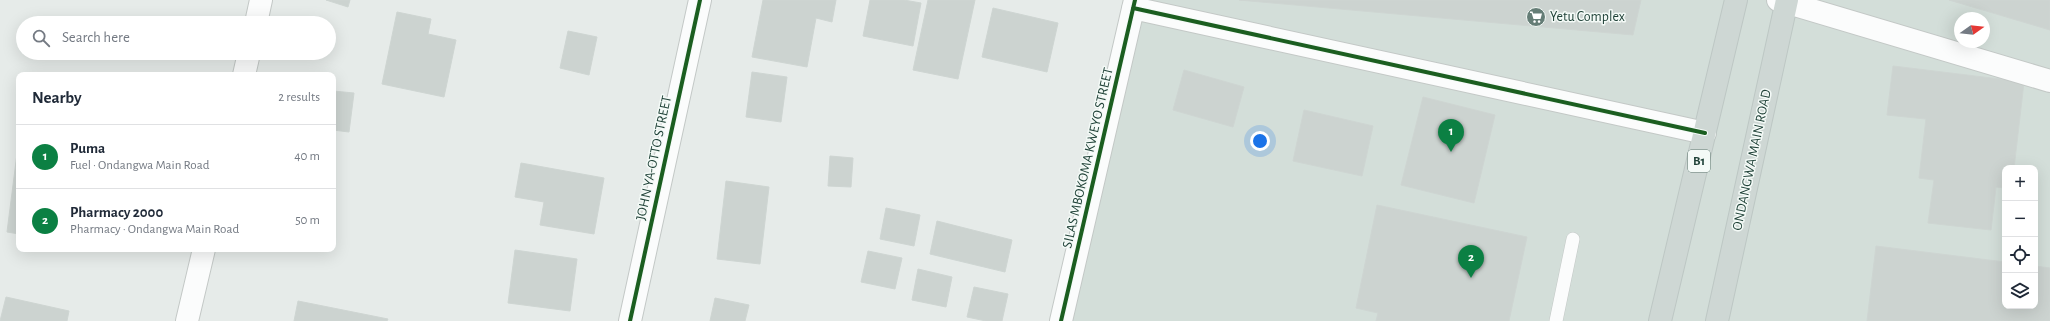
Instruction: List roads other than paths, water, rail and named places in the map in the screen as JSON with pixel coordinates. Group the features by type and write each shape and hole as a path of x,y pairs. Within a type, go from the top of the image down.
{"main road":[{"name":"B1","path":"1660,321 1736,0"},
{"name":"ONDANGWA MAIN ROAD","path":"1717,321 1784,1"}],"street":[{"path":"258,16 261,0"},
{"name":"JOHN YA-OTTO STREET","path":"630,321 700,0"},
{"path":"1784,1 2050,81"},
{"path":"1134,4 1705,133"},
{"name":"SILAS MBOKOMA KWEYO STREET","path":"1061,321 1134,4"},
{"path":"245,72 247,60"},
{"path":"187,321 203,252"}],"lane":[{"path":"1556,321 1573,239"}],"place":[{"name":"Yetu Complex","path":"1536,17"},
{"name":"Puma","path":"1451,152"},
{"name":"Pharmacy 2000","path":"1471,278"}]}
